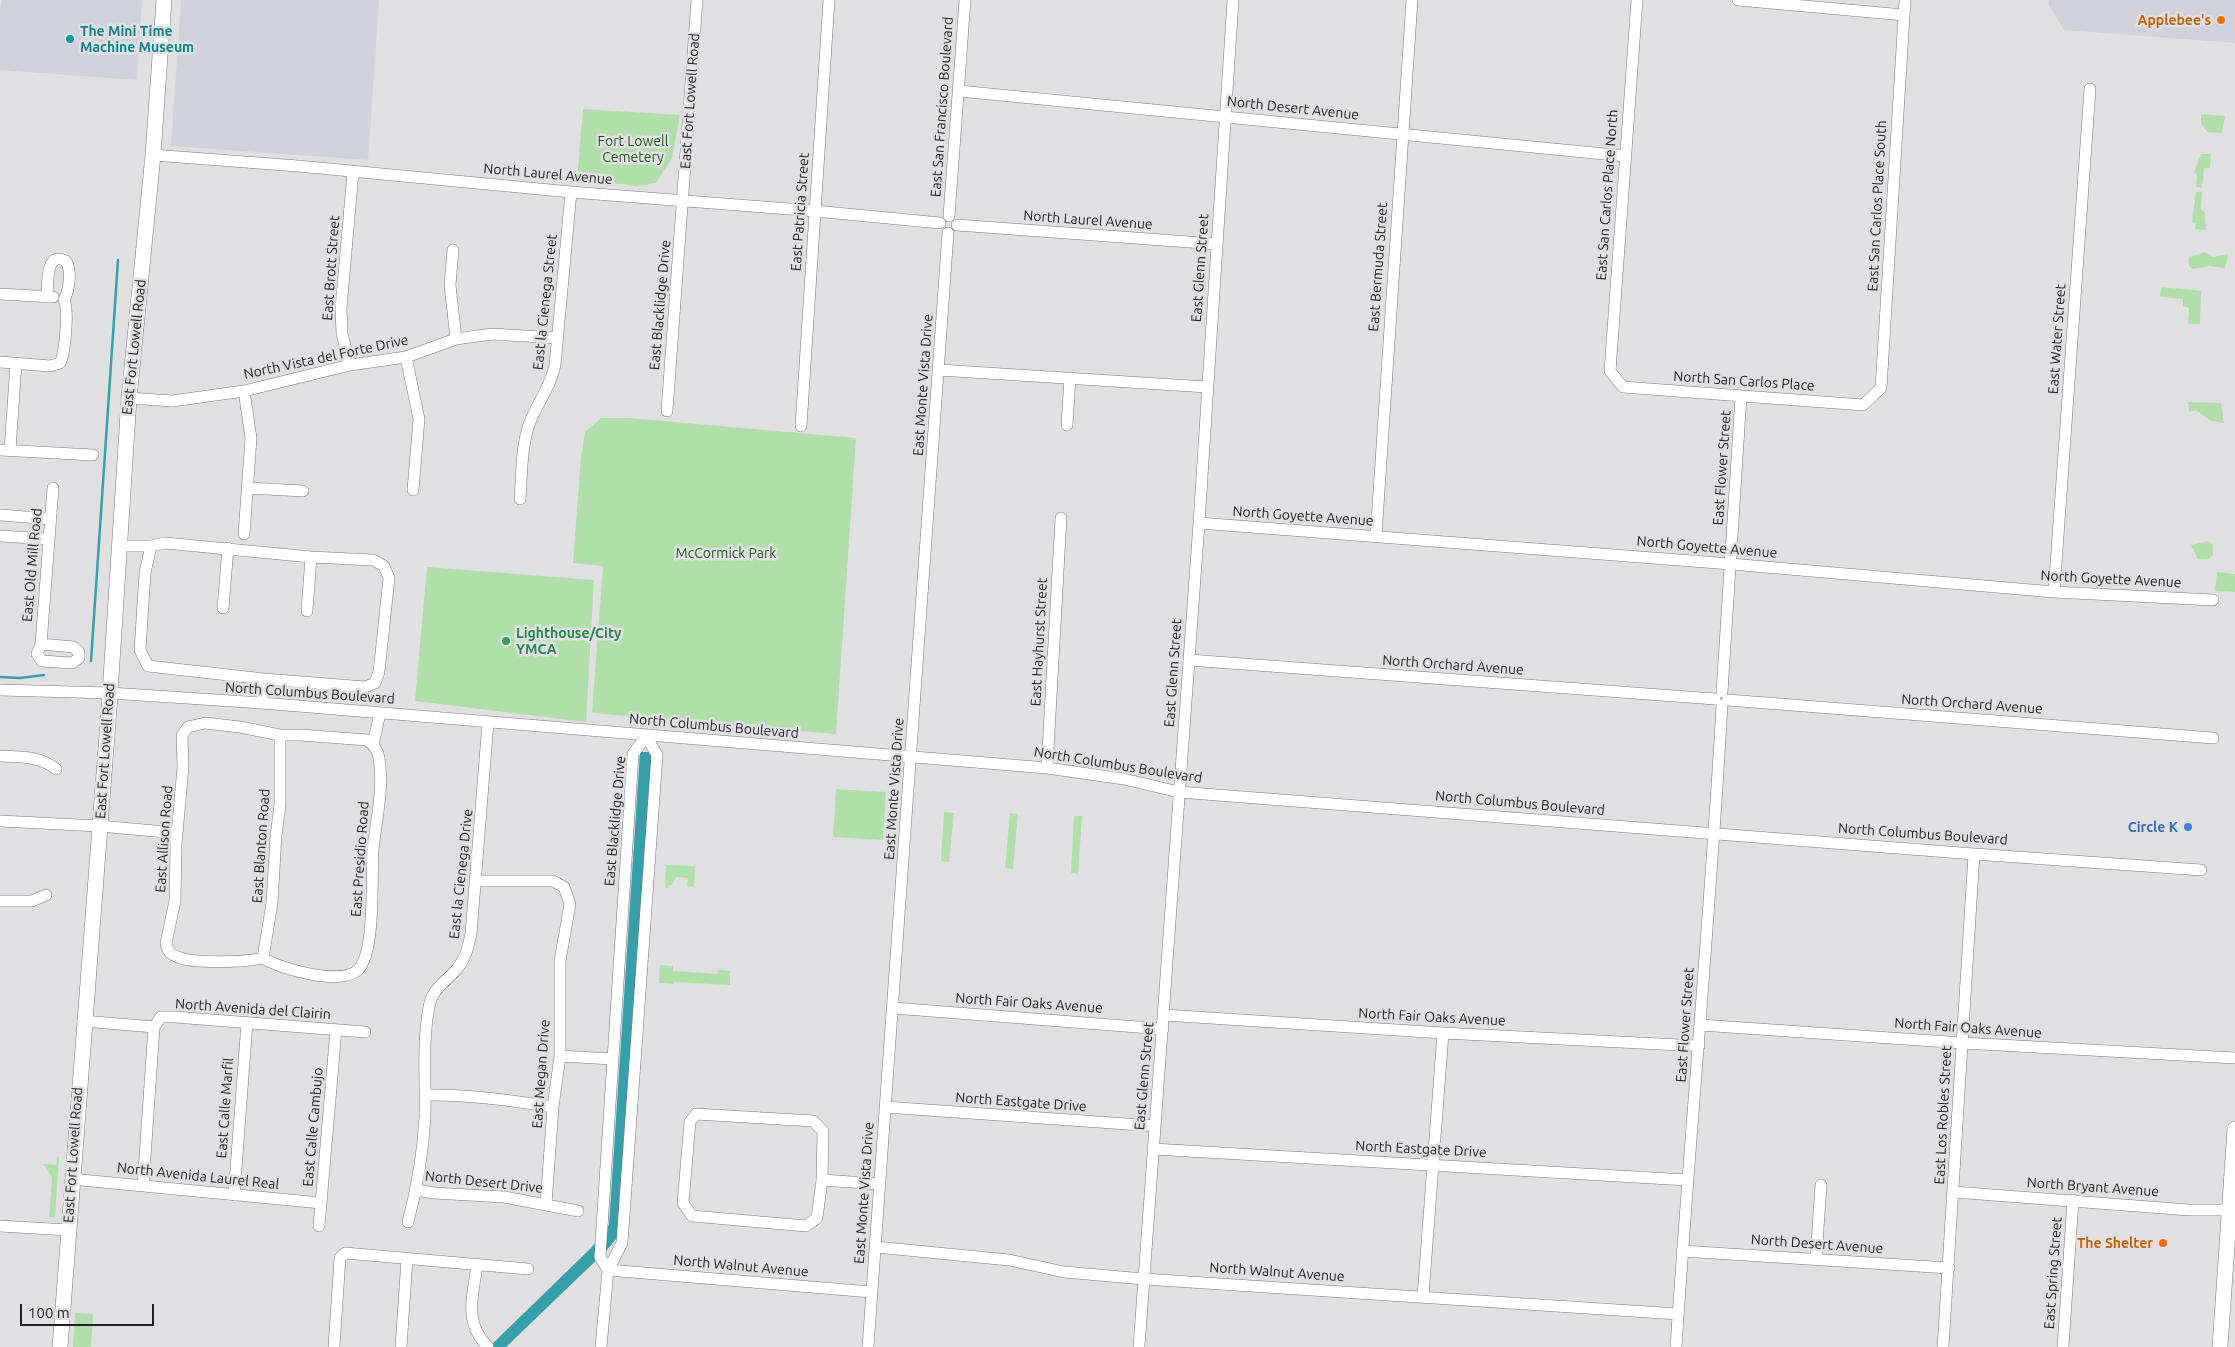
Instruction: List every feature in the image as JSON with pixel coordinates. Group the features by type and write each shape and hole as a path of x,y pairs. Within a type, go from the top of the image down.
{"main road":[{"name":"East Fort Lowell Road","path":"60,1347 83,1021 110,694 129,398 153,155 164,0"},
{"path":"2220,1347 2235,1129"}],"street":[{"name":"East Fort Lowell Road","path":"683,201 697,0"},
{"name":"East Patricia Street","path":"801,426 829,0"},
{"name":"East San Francisco Boulevard","path":"949,225 965,0"},
{"name":"East Glenn Street","path":"1140,1347 1199,523 1227,116 1233,0"},
{"name":"East Bermuda Street","path":"1376,536 1412,0"},
{"name":"East San Carlos Place North","path":"1623,387 1610,372 1624,156 1637,0"},
{"path":"1738,0 1904,15"},
{"name":"East San Carlos Place South","path":"1862,405 1881,388 1905,0"},
{"name":"East Water Street","path":"2054,592 2090,89"},
{"name":"North Desert Avenue","path":"959,91 1624,156"},
{"name":"North Laurel Avenue","path":"153,155 289,165 570,192 815,210 949,225 1217,244"},
{"name":"East Brott Street","path":"350,365 342,334 341,308 353,172"},
{"name":"East la Cienega Street","path":"520,499 526,435 532,417 553,376 570,192"},
{"name":"East Blacklidge Drive","path":"667,411 683,201"},
{"name":"East Monte Vista Drive","path":"868,1347 949,225"},
{"path":"453,250 450,285 456,338"},
{"path":"0,362 50,366 61,365 64,354 65,334 66,308 64,300 68,291 70,267 66,261 54,260 49,266 47,297"},
{"path":"0,294 64,300"},
{"name":"North Vista del Forte Drive","path":"129,398 172,401 244,391 350,365 406,357 456,338 492,334 557,338"},
{"path":"406,357 419,419 413,490"},
{"path":"16,363 6,430 5,450 93,455"},
{"path":"939,370 1207,387"},
{"path":"1067,425 1070,378"},
{"name":"North San Carlos Place","path":"1623,387 1862,405"},
{"path":"244,391 251,438 244,534"},
{"name":"East Flower Street","path":"1676,1347 1686,1180 1699,1046 1714,832 1741,396"},
{"name":"East Old Mill Road","path":"41,644 53,488"},
{"path":"248,488 303,491"},
{"path":"0,515 51,519"},
{"name":"East Hayhurst Street","path":"1047,768 1062,518"},
{"name":"North Goyette Avenue","path":"1199,523 1731,564 2054,592 2213,600"},
{"path":"0,536 48,539"},
{"path":"119,546 151,546 166,542 311,557 307,611"},
{"name":"North Columbus Boulevard","path":"151,546 145,573 140,650 148,666 264,679 366,687 375,683 379,672 389,578 384,566 373,560 311,557"},
{"path":"223,608 228,548"},
{"name":"North Orchard Avenue","path":"1189,660 1722,699 2213,738"},
{"path":"262,703 264,679"},
{"name":"North Columbus Boulevard","path":"0,690 262,703 1047,768 1124,779 1179,792 2201,870"},
{"path":"280,735 367,740 374,745 380,713"},
{"name":"East la Cienega Drive","path":"408,1222 416,1190 425,1119 424,1058 429,1007 433,991 456,969 467,953 474,918 488,722"},
{"name":"East Allison Road","path":"263,958 250,962 178,958 167,948 166,943 175,901 177,833 182,790 182,735 184,731 196,724 205,723 240,726 280,735"},
{"name":"East Blanton Road","path":"263,958 272,903 280,804 280,735"},
{"name":"East Blacklidge Drive","path":"608,1270 600,1257 601,1225 633,754 646,736"},
{"path":"601,1347 608,1270 622,1243 657,755 646,736"},
{"name":"East Presidio Road","path":"263,958 282,968 306,973 344,976 355,972 363,963 372,913 373,851 381,790 379,758 374,745"},
{"path":"0,756 36,759 44,761 56,769"},
{"path":"0,820 177,833"},
{"name":"East Los Robles Street","path":"1943,1347 1974,854"},
{"name":"East Megan Drive","path":"477,881 553,881 564,888 570,904 560,961 560,1056 546,1204"},
{"path":"0,901 25,902 46,895"},
{"name":"North Fair Oaks Avenue","path":"893,1008 1163,1029"},
{"name":"North Fair Oaks Avenue","path":"1164,1014 1443,1033 1699,1046"},
{"name":"North Avenida del Clairin","path":"83,1021 154,1027 161,1017 365,1032"},
{"name":"East Calle Marfil","path":"234,1195 246,1023"},
{"name":"North Fair Oaks Avenue","path":"1700,1025 1962,1043 2235,1058"},
{"path":"143,1186 154,1027"},
{"name":"East Calle Cambujo","path":"319,1226 336,1030"},
{"path":"1423,1296 1443,1033"},
{"path":"560,1056 612,1059"},
{"path":"425,1095 503,1099 554,1107"},
{"name":"North Eastgate Drive","path":"885,1108 1155,1126"},
{"path":"696,1114 813,1122 823,1131 822,1180 816,1218 806,1226 692,1216 683,1203 690,1122 696,1114"},
{"name":"North Eastgate Drive","path":"1153,1149 1686,1180"},
{"name":"North Avenida Laurel Real","path":"71,1179 321,1203"},
{"path":"822,1180 880,1184"},
{"path":"1816,1258 1820,1185"},
{"name":"North Desert Drive","path":"416,1190 434,1193 504,1197 578,1210"},
{"name":"North Bryant Avenue","path":"1954,1192 2189,1210 2229,1210"},
{"name":"East Spring Street","path":"2063,1347 2073,1200"},
{"path":"0,1226 68,1230"},
{"name":"North Walnut Avenue","path":"876,1247 1009,1260 1064,1272 1144,1279 1678,1314"},
{"name":"North Desert Avenue","path":"1682,1251 1816,1258 1949,1268"},
{"path":"334,1347 340,1258 345,1253 528,1269"},
{"path":"401,1347 407,1259"},
{"path":"477,1265 471,1315 474,1328 486,1345"},
{"name":"North Walnut Avenue","path":"608,1270 871,1292"}],"shaded area":[{"name":"The Mini Time Machine Museum","path":"2,0 142,0 137,80 0,70 0,8"},
{"path":"181,0 379,0 368,160 171,146"},
{"path":"2049,0 2235,0 2235,43 2064,30 2049,5"}],"green space":[{"name":"Fort Lowell Cemetery","path":"583,109 680,115 672,158 656,183 637,186 577,179"},
{"path":"2201,114 2225,116 2222,133 2207,132 2201,123"},
{"path":"2201,154 2211,154 2210,168 2204,168 2202,188 2196,187 2197,174 2194,173"},
{"path":"2196,192 2202,192 2201,209 2205,213 2206,230 2195,229 2196,223 2192,222"},
{"path":"2205,252 2213,257 2228,254 2225,268 2209,266 2193,269 2189,266 2189,257"},
{"path":"2161,287 2201,291 2200,324 2188,324 2189,308 2183,306 2183,299 2160,297"},
{"path":"2188,402 2221,403 2224,423 2211,421 2196,410 2189,412"},
{"name":"McCormick Park","path":"601,418 629,418 856,438 836,734 592,713 603,566 573,563 581,457 585,432"},
{"path":"2209,541 2213,545 2213,555 2208,559 2198,559 2191,545"},
{"name":"Lighthouse/City YMCA","path":"427,567 594,580 586,722 415,701"},
{"path":"2217,572 2235,574 2235,592 2215,591"},
{"path":"836,789 886,792 883,840 833,837"},
{"path":"944,812 954,813 949,862 941,861"},
{"path":"1010,813 1018,814 1013,869 1005,868"},
{"path":"1074,816 1082,816 1078,874 1071,873"},
{"path":"666,865 695,866 694,887 687,886 688,878 676,877 672,885 665,888"},
{"path":"660,965 673,966 673,971 717,974 718,970 730,971 730,985 659,983"},
{"path":"57,1156 59,1157 55,1217 49,1217 52,1177 43,1164 56,1165"},
{"path":"75,1313 93,1314 91,1347 73,1347"}],"water":[{"path":"640,752 653,752 617,1238 606,1251 506,1347 489,1347 592,1247 609,1225"}],"waterway":[{"path":"91,661 118,260"},
{"path":"0,677 20,678 44,675"}],"place":[{"name":"Applebee's","path":"2221,20"},
{"name":"The Mini Time Machine Museum","path":"70,39"},
{"name":"Lighthouse/City YMCA","path":"506,641"},
{"name":"Circle K","path":"2188,827"},
{"name":"The Shelter","path":"2163,1243"}]}
